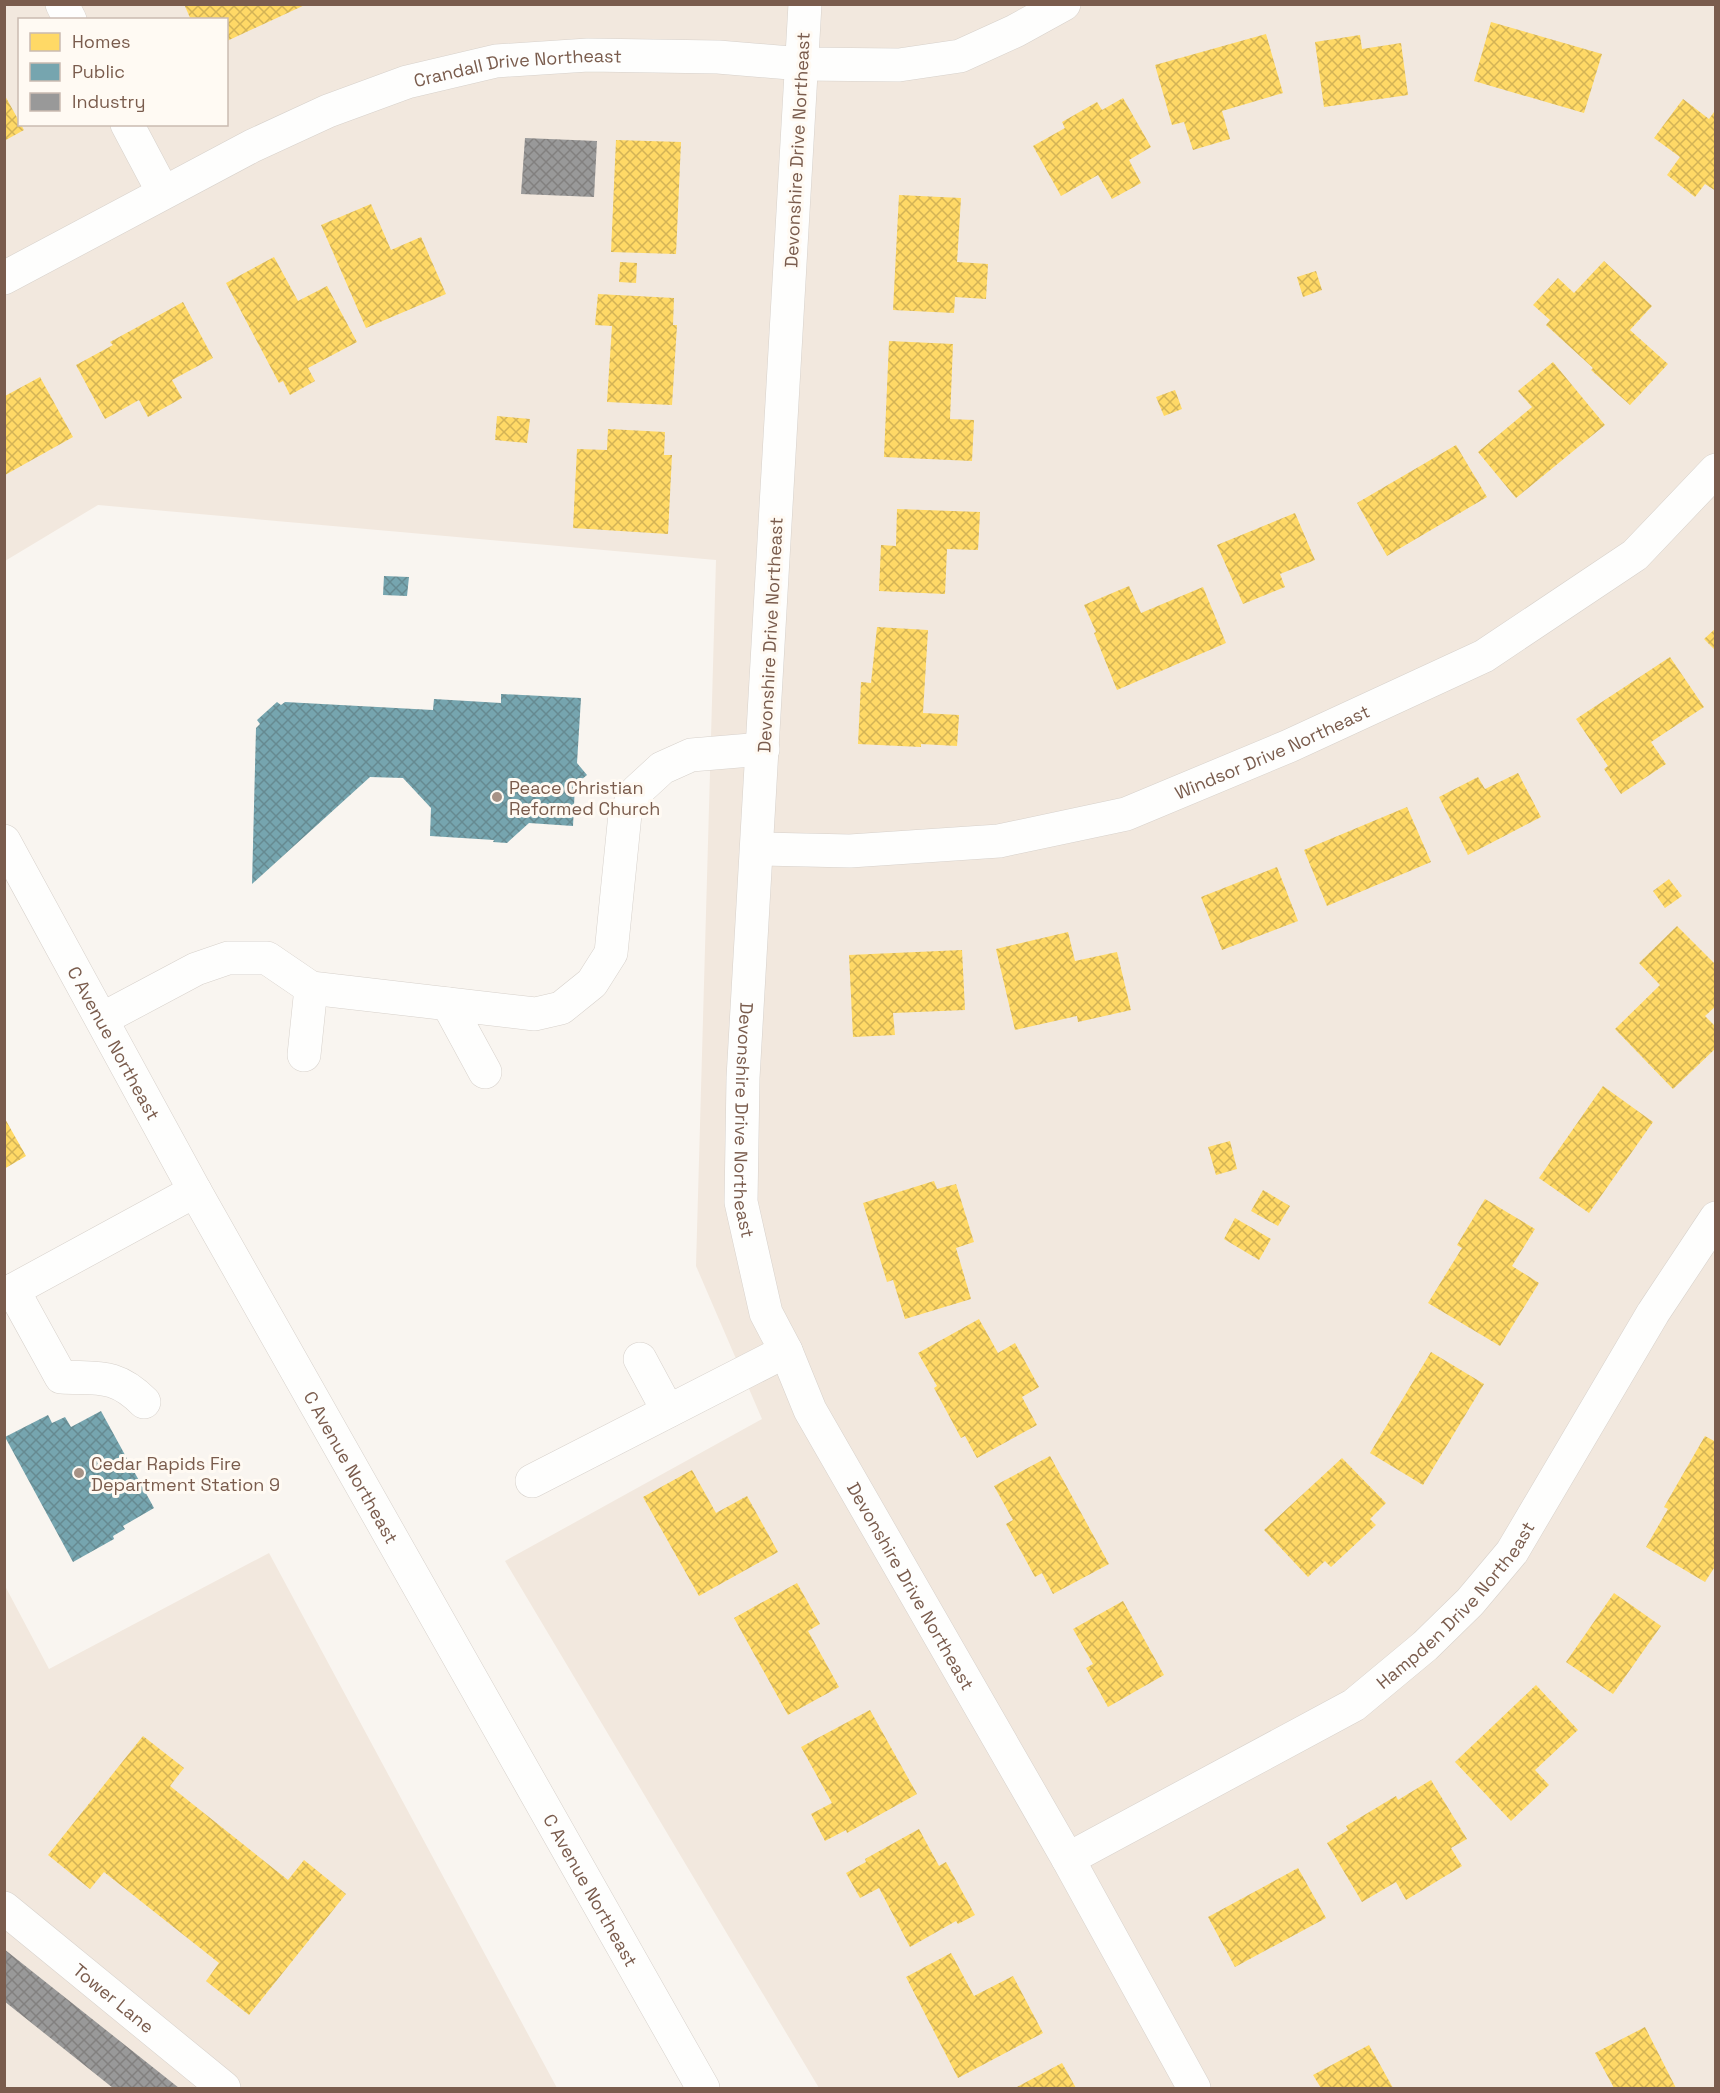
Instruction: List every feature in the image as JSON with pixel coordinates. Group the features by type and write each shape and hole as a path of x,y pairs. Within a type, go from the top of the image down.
{"street":[{"path":"62,4 69,18"},
{"name":"Devonshire Drive Northeast","path":"805,4 743,1078 741,1202 766,1312 786,1351 810,1410 1068,1859 1194,2088"},
{"name":"Crandall Drive Northeast","path":"4,278 252,146 328,111 407,82 496,61 588,55 718,57 802,64 899,65 960,56 1015,31 1064,4"},
{"path":"128,126 163,192"},
{"name":"Windsor Drive Northeast","path":"757,849 850,851 999,841 1126,814 1289,746 1484,656 1635,555 1716,470"},
{"path":"102,1019 196,969 228,958 267,958 311,988 535,1014 561,1008 592,983 611,953 625,814 637,790 662,768 692,755 763,749"},
{"name":"C Avenue Northeast","path":"4,841 195,1191 703,2088"},
{"path":"304,1055 311,988"},
{"path":"448,1004 485,1072"},
{"path":"144,1402 130,1389 115,1380 61,1377 9,1292 195,1191"},
{"name":"Hampden Drive Northeast","path":"1068,1859 1354,1705 1425,1646 1470,1602 1512,1552 1653,1313 1716,1218"},
{"path":"532,1481 786,1351"},
{"path":"640,1359 668,1411"},
{"name":"Tower Lane","path":"4,1908 224,2088"}],"shaded area":[{"path":"4,5 1715,5 1715,2088 819,2088 505,1561 762,1419 696,1266 716,560 98,505 5,561"},
{"path":"269,1553 557,2088 5,2088 4,1584 49,1669"}],"building: Homes":[{"path":"184,4 307,4 228,41 228,18 190,18"},
{"path":"1491,22 1602,54 1584,113 1474,81"},
{"path":"1266,34 1283,93 1222,111 1230,139 1193,150 1184,122 1172,125 1155,65"},
{"path":"1360,35 1362,49 1401,43 1408,95 1324,107 1315,42"},
{"path":"4,94 18,119 18,126 22,126 24,130 4,141"},
{"path":"1123,98 1151,147 1129,160 1141,183 1112,199 1098,175 1061,196 1033,146 1065,128 1062,122 1097,102 1102,110"},
{"path":"1683,99 1709,119 1714,112 1716,113 1716,191 1705,184 1695,197 1667,175 1680,157 1654,138"},
{"path":"616,140 681,142 676,254 611,252"},
{"path":"899,195 961,198 957,262 988,264 986,299 955,297 954,313 893,310"},
{"path":"371,204 391,250 421,237 446,294 366,328 321,225"},
{"path":"274,257 298,301 327,286 357,342 308,368 315,381 290,395 283,381 279,383 226,283"},
{"path":"1604,261 1652,306 1630,330 1668,364 1630,405 1546,325 1550,320 1533,305 1558,278 1574,293"},
{"path":"620,262 637,263 636,283 619,282"},
{"path":"1316,271 1322,290 1303,297 1297,277"},
{"path":"598,294 674,298 673,325 677,325 672,405 607,402 612,326 595,325"},
{"path":"183,302 213,358 172,380 182,398 148,417 139,400 105,419 76,365 113,345 110,342"},
{"path":"889,341 953,344 950,419 974,420 972,461 884,457"},
{"path":"1553,362 1605,425 1516,498 1478,452 1532,407 1518,391"},
{"path":"40,377 73,437 5,475 5,396"},
{"path":"1175,390 1182,409 1164,416 1156,397"},
{"path":"497,416 530,419 527,443 495,440"},
{"path":"608,429 665,432 664,455 672,455 668,534 573,528 577,449 607,450"},
{"path":"1456,445 1487,497 1387,556 1357,503"},
{"path":"897,509 980,512 978,550 947,549 945,594 879,591 881,545 896,546"},
{"path":"1295,513 1315,560 1280,574 1285,587 1243,604 1217,545"},
{"path":"1129,586 1141,613 1203,587 1226,643 1117,690 1084,605"},
{"path":"877,627 928,630 923,713 959,715 957,746 858,744 861,682 871,683"},
{"path":"1716,628 1716,651 1704,639"},
{"path":"1670,657 1704,707 1651,742 1666,764 1621,794 1604,769 1608,766 1576,719"},
{"path":"1518,773 1541,817 1468,855 1439,797 1478,777 1485,789"},
{"path":"1407,807 1431,862 1327,906 1304,850"},
{"path":"1277,867 1298,921 1222,950 1201,897"},
{"path":"1669,879 1682,896 1665,908 1653,891"},
{"path":"1677,926 1716,965 1716,1006 1705,1016 1716,1027 1716,1048 1673,1089 1615,1029 1660,985 1639,963"},
{"path":"1068,932 1075,961 1117,952 1131,1010 1078,1022 1077,1016 1015,1030 996,949"},
{"path":"962,950 965,1010 893,1013 895,1035 853,1037 849,955"},
{"path":"1603,1086 1653,1122 1589,1213 1539,1178"},
{"path":"4,1117 26,1156 4,1169"},
{"path":"1230,1141 1237,1169 1216,1175 1208,1147"},
{"path":"934,1181 937,1189 956,1184 974,1242 956,1248 971,1299 905,1319 893,1280 887,1282 863,1203"},
{"path":"1263,1190 1290,1206 1278,1226 1251,1211"},
{"path":"1485,1199 1535,1229 1512,1266 1539,1283 1500,1346 1428,1303 1462,1248 1457,1245"},
{"path":"1235,1218 1271,1239 1259,1260 1224,1239"},
{"path":"979,1319 998,1353 1015,1343 1039,1387 1022,1397 1037,1425 977,1458 965,1436 961,1438 934,1388 937,1386 918,1353"},
{"path":"1431,1352 1484,1384 1423,1485 1370,1453"},
{"path":"1705,1436 1716,1442 1716,1565 1705,1582 1646,1547 1668,1509 1664,1507"},
{"path":"1050,1456 1109,1564 1053,1594 1042,1573 1035,1577 1006,1524 1013,1520 994,1486"},
{"path":"1342,1458 1386,1503 1370,1519 1376,1525 1331,1567 1325,1561 1308,1577 1264,1530"},
{"path":"692,1470 716,1513 747,1496 778,1552 699,1596 643,1497"},
{"path":"797,1583 820,1624 808,1631 839,1687 788,1715 734,1618"},
{"path":"1614,1593 1661,1626 1613,1694 1566,1662"},
{"path":"1123,1601 1164,1675 1108,1707 1086,1668 1093,1664 1073,1629"},
{"path":"1536,1685 1578,1730 1535,1770 1549,1785 1511,1821 1455,1762"},
{"path":"870,1710 917,1794 847,1833 846,1830 825,1841 811,1814 832,1803 801,1747"},
{"path":"143,1736 184,1768 170,1786 288,1880 304,1860 346,1894 249,2015 206,1981 219,1963 104,1872 90,1889 48,1855"},
{"path":"1431,1780 1467,1839 1451,1848 1462,1866 1406,1900 1396,1882 1362,1902 1327,1843 1348,1830 1346,1826 1396,1796 1398,1800"},
{"path":"919,1829 939,1866 946,1862 975,1915 958,1924 956,1921 910,1947 879,1888 860,1898 846,1873 866,1862 865,1859"},
{"path":"1298,1868 1326,1918 1235,1967 1208,1917"},
{"path":"951,1953 974,1996 1013,1976 1043,2033 958,2078 906,1977"},
{"path":"1645,2027 1676,2088 1614,2088 1595,2053"},
{"path":"1369,2045 1393,2088 1321,2088 1313,2075"},
{"path":"1062,2063 1076,2088 1015,2088"}],"building: Public":[{"path":"384,576 409,577 407,596 383,595"},
{"name":"Peace Christian Reformed Church","path":"501,694 581,698 577,763 587,775 575,785 573,826 529,823 507,843 493,842 494,840 430,836 431,808 403,778 370,777 252,884 256,728 260,724 257,720 277,702 281,705 285,702 433,710 434,699 501,703"},
{"name":"Cedar Rapids Fire Department Station 9","path":"101,1411 154,1508 123,1526 125,1529 113,1536 114,1539 73,1562 5,1437 48,1415 52,1423 65,1417 71,1427"}],"building: Industry":[{"path":"525,138 597,141 594,197 521,194"},
{"path":"4,1949 179,2088 113,2088 4,2001"}],"place":[{"name":"Peace Christian Reformed Church","path":"497,797"},
{"name":"Cedar Rapids Fire Department Station 9","path":"79,1473"}]}
